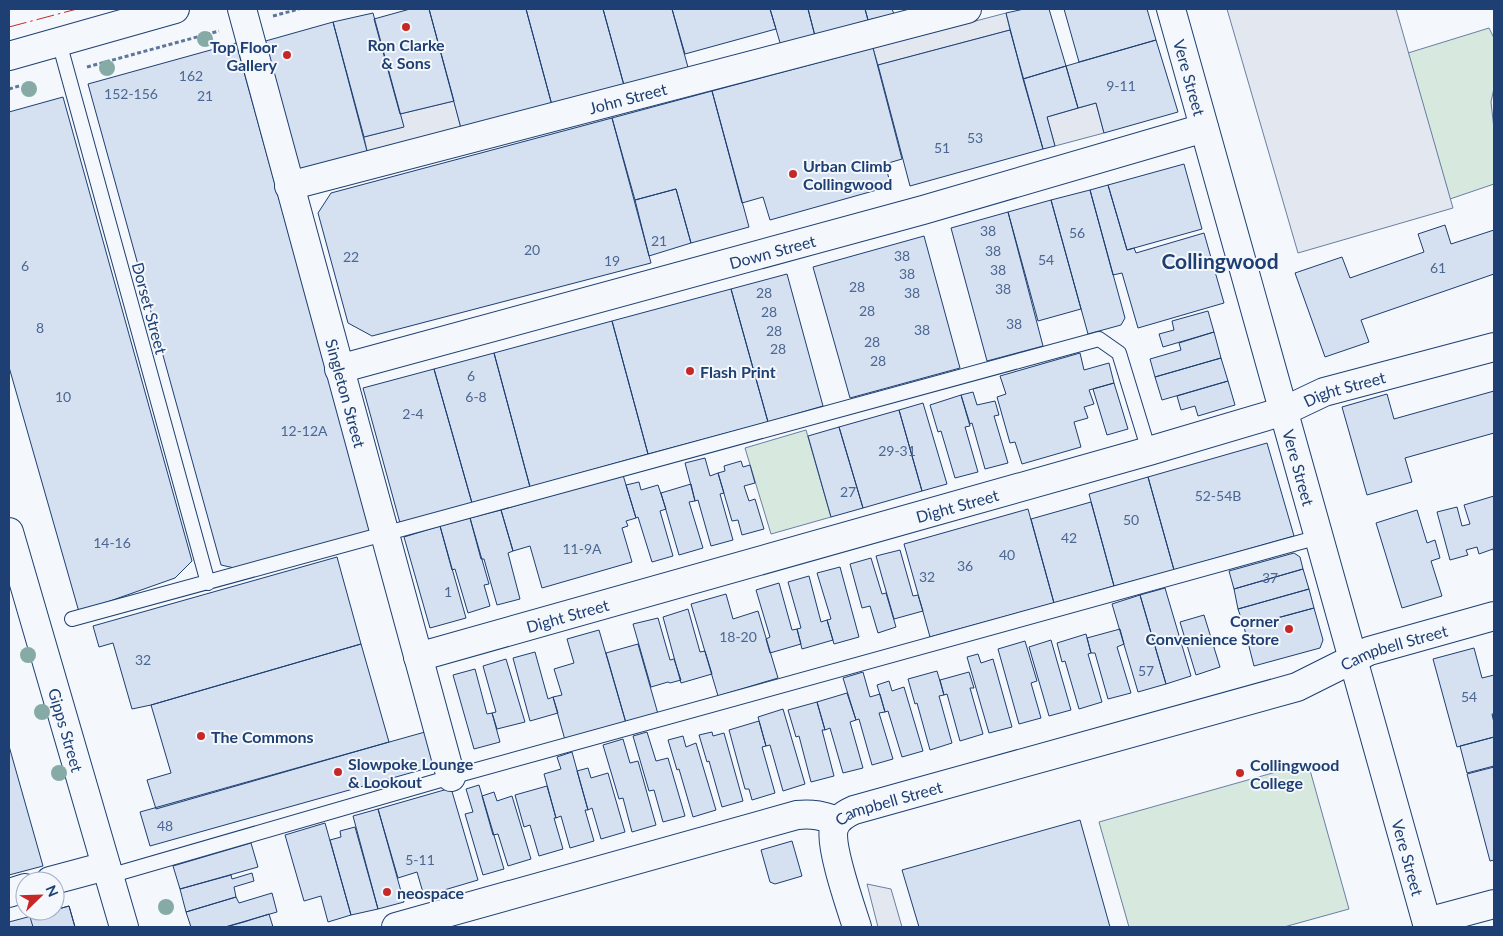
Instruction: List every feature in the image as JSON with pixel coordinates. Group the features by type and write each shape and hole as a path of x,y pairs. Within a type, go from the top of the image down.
{"street":[{"path":"9,56 175,9"},
{"name":"John Street","path":"289,186 966,9"},
{"name":"Vere Street","path":"1171,9 1428,925"},
{"name":"Singleton Street","path":"243,16 451,777"},
{"name":"Down Street","path":"339,369 914,213 1204,128"},
{"name":"Dight Street","path":"418,657 1149,451 1284,411 1324,392 1494,347"},
{"name":"Gipps Street","path":"9,532 15,576 124,927"},
{"name":"Campbell Street","path":"396,927 797,815 810,813 837,821 845,814 854,810 1357,671 1369,651 1494,616"},
{"path":"837,821 833,830 835,851 857,927"},
{"path":"65,878 107,871"},
{"path":"1428,925 1494,904"}],"lane":[{"name":"Dorset Street","path":"59,42 208,583"},
{"path":"72,619 1099,339 1119,353 1149,451"},
{"path":"107,871 1319,537"}],"path":[{"path":"9,89 67,73 243,16 299,9"}],"shaded area":[{"path":"1227,9 1396,9 1453,208 1298,253"},
{"path":"1006,13 1010,30 878,65 873,48"},
{"path":"1489,28 1494,38 1494,88 1491,102 1494,129 1494,184 1450,199 1408,53"},
{"path":"454,101 462,132 368,155 364,137 403,127 400,114"},
{"path":"1096,103 1104,133 1055,146 1047,117"},
{"path":"806,430 831,517 771,534 745,448"},
{"path":"1308,763 1349,909 1284,927 1129,927 1099,822"},
{"path":"867,884 891,889 902,927 878,927"}],"building":[{"path":"410,9 429,9 454,101 400,114 374,19"},
{"path":"429,9 526,9 553,109 462,132"},
{"path":"526,9 603,9 625,89 553,109"},
{"path":"603,9 672,9 689,71 625,89"},
{"path":"672,9 770,9 776,29 685,54"},
{"path":"770,9 808,9 815,36 781,46"},
{"path":"808,9 865,9 868,20 815,36"},
{"path":"865,9 892,9 894,14 868,20"},
{"path":"1024,9 1049,9 1066,66 1023,79 1006,13"},
{"path":"1064,9 1147,9 1156,40 1079,62"},
{"path":"373,13 404,127 364,137 333,22"},
{"path":"333,22 368,155 298,174 262,42"},
{"path":"1010,30 1043,149 910,186 878,65"},
{"path":"1156,40 1178,112 1104,133 1096,103 1078,108 1066,66"},
{"path":"236,43 371,532 239,569 221,565 88,84"},
{"path":"873,48 902,159 885,164 891,186 770,220 763,197 742,203 712,91"},
{"path":"1066,66 1078,108 1047,117 1055,146 1043,149 1023,79"},
{"path":"712,91 749,227 691,243 676,189 635,200 612,118"},
{"path":"63,97 192,561 175,578 79,612 9,367 9,112"},
{"path":"612,118 651,263 372,336 348,323 318,213 331,193"},
{"path":"1184,164 1202,229 1127,250 1108,185"},
{"path":"1108,185 1127,250 1134,248 1136,253 1204,233 1224,303 1138,328 1122,273 1113,275 1090,190"},
{"path":"676,189 691,243 649,256 635,200"},
{"path":"1090,190 1125,318 1121,325 1088,334 1051,200"},
{"path":"1051,200 1081,309 1038,321 1008,212"},
{"path":"1008,212 1043,346 987,361 951,228"},
{"path":"1445,225 1451,244 1494,230 1494,274 1361,320 1369,342 1325,357 1295,273 1342,257 1350,278 1424,252 1418,234"},
{"path":"924,236 960,368 850,398 813,267"},
{"path":"787,274 823,406 768,422 731,289"},
{"name":"Flash Print","path":"731,289 768,422 648,454 612,321"},
{"path":"1208,311 1214,332 1163,347 1159,334 1174,330 1172,321"},
{"path":"612,321 648,454 530,487 494,353"},
{"path":"1214,332 1221,358 1155,377 1150,359 1181,350 1179,343"},
{"path":"494,353 530,487 472,503 434,369"},
{"path":"1080,353 1084,370 1109,363 1114,383 1089,390 1094,404 1084,407 1088,418 1074,422 1081,447 1022,464 1015,442 1010,443 997,397 1006,394 1000,376"},
{"path":"1221,358 1228,381 1162,400 1155,377"},
{"path":"434,369 472,503 400,523 363,388"},
{"path":"1228,381 1235,405 1198,416 1195,406 1181,410 1177,396"},
{"path":"1114,383 1128,429 1107,435 1093,389"},
{"path":"1494,391 1494,433 1405,458 1412,482 1367,495 1342,407 1387,394 1394,419"},
{"path":"973,392 977,405 995,401 999,415 994,416 1008,463 985,469 972,423 970,424 961,395"},
{"path":"961,395 970,426 965,427 978,472 955,478 941,431 938,432 930,405"},
{"path":"923,403 947,484 922,491 899,410"},
{"path":"899,410 922,491 863,508 839,427"},
{"path":"839,427 863,508 831,517 808,436"},
{"path":"1267,443 1294,536 1174,570 1148,477"},
{"path":"705,458 710,476 718,473 724,493 720,494 733,540 711,546 698,500 695,501 685,463"},
{"path":"741,461 743,467 750,465 755,483 744,486 749,501 755,499 764,529 742,535 738,520 732,521 718,473 725,471 724,466"},
{"path":"623,475 636,518 626,521 628,526 622,528 632,562 542,588 530,546 513,551 501,510"},
{"path":"1148,477 1174,570 1114,586 1089,494"},
{"path":"639,482 641,490 658,485 666,509 660,511 673,556 652,562 626,485"},
{"path":"691,484 695,501 689,502 703,548 679,555 661,493"},
{"path":"1494,496 1494,554 1493,549 1479,554 1477,547 1466,550 1468,555 1450,560 1437,512 1457,507 1462,526 1470,524 1464,505"},
{"path":"1091,502 1114,586 1054,603 1031,519"},
{"path":"1028,509 1054,603 930,637 904,544"},
{"path":"501,510 513,551 508,553 520,599 497,605 484,559 481,559 470,518"},
{"path":"1417,510 1427,543 1435,540 1440,558 1431,561 1442,596 1402,608 1376,523"},
{"path":"470,518 489,584 484,585 490,606 468,613 455,569 452,570 440,526"},
{"path":"440,526 466,618 430,628 404,537"},
{"path":"900,550 913,596 918,595 923,611 894,619 876,556"},
{"path":"1294,553 1300,557 1303,569 1234,589 1229,571"},
{"path":"337,557 361,644 132,709 113,643 99,647 93,626"},
{"path":"871,558 882,594 886,593 896,627 878,633 870,606 862,608 850,564"},
{"path":"840,567 859,637 834,644 827,620 831,619 817,573"},
{"path":"1303,569 1309,589 1238,609 1234,589"},
{"path":"809,576 821,622 827,620 833,640 802,649 797,629 801,628 788,582"},
{"path":"779,583 792,630 797,629 801,644 770,653 766,639 770,637 756,590"},
{"path":"1165,588 1191,676 1166,684 1140,595"},
{"path":"1309,589 1314,608 1244,627 1238,609"},
{"path":"726,594 733,619 758,611 778,678 718,696 691,604"},
{"path":"1140,595 1166,684 1138,692 1112,604"},
{"path":"1314,608 1323,640 1320,648 1254,666 1244,627"},
{"path":"688,609 700,652 705,651 712,674 681,683 663,617"},
{"path":"1204,615 1220,667 1196,675 1180,622"},
{"path":"658,618 670,660 674,659 681,680 651,687 633,624"},
{"path":"1120,629 1124,644 1117,647 1131,693 1108,699 1095,653 1091,653 1087,638"},
{"path":"599,630 626,723 565,740 553,697 562,695 554,669 574,663 567,639"},
{"path":"1086,634 1091,653 1088,654 1102,702 1079,709 1065,661 1062,662 1057,643"},
{"path":"1051,640 1071,710 1049,716 1029,647"},
{"path":"1025,641 1037,681 1031,683 1041,718 1019,724 998,649"},
{"path":"361,644 389,742 156,809 147,780 171,773 151,705"},
{"path":"638,644 658,714 626,723 606,653"},
{"path":"1474,648 1482,678 1494,675 1494,714 1492,714 1494,737 1457,747 1433,659"},
{"path":"535,652 548,699 553,697 558,713 530,721 513,658"},
{"path":"978,654 981,663 993,659 1012,727 989,733 967,657"},
{"path":"506,659 525,722 497,729 492,713 496,712 483,666"},
{"path":"475,669 487,714 492,713 500,742 474,749 453,675"},
{"path":"937,671 944,695 939,696 952,743 930,750 908,679"},
{"path":"863,672 870,697 880,694 885,712 879,713 893,759 872,765 859,719 856,720 843,678"},
{"path":"969,672 974,688 970,688 983,734 960,741 947,694 944,695 940,680"},
{"path":"889,681 892,691 904,687 923,751 902,757 888,711 885,712 877,685"},
{"path":"847,693 856,720 850,722 863,768 843,773 830,728 825,730 817,702"},
{"path":"817,702 825,730 822,730 834,776 811,782 799,736 796,737 788,710"},
{"path":"783,709 805,784 783,791 770,745 766,746 758,717"},
{"path":"759,721 766,746 762,747 775,793 752,800 749,789 745,789 729,730"},
{"path":"425,732 435,766 150,846 140,812"},
{"path":"647,732 656,761 668,758 685,816 663,822 654,790 649,791 633,736"},
{"path":"712,732 713,736 724,733 743,801 722,807 709,761 707,762 699,735"},
{"path":"683,736 686,747 696,743 716,810 693,817 679,769 677,770 668,740"},
{"path":"1494,737 1494,766 1467,773 1460,746"},
{"path":"623,739 630,763 638,761 656,825 632,832 623,798 619,799 603,745"},
{"path":"9,746 43,866 24,871 15,871 15,873 9,875"},
{"path":"572,752 588,810 585,810 594,841 570,848 561,816 556,818 544,774 561,769 557,757"},
{"path":"1494,767 1494,860 1490,861 1467,774"},
{"path":"588,768 591,778 608,773 625,832 601,839 592,808 588,810 577,771"},
{"path":"479,785 504,869 483,875 465,814 473,812 466,789"},
{"path":"547,786 563,849 539,856 530,825 524,827 515,795"},
{"path":"451,788 478,880 424,896 417,872 398,878 378,809"},
{"path":"494,792 497,801 512,796 531,859 508,866 498,834 493,835 482,796"},
{"path":"378,809 404,902 378,909 353,816"},
{"path":"1080,820 1110,927 919,927 902,870"},
{"path":"325,823 351,915 328,922 321,896 304,901 285,835"},
{"path":"355,827 378,909 351,915 330,840 341,837 340,831"},
{"path":"792,841 802,876 775,884 770,882 761,850"},
{"path":"251,843 258,867 180,889 173,866"},
{"path":"252,873 254,881 234,887 236,897 186,912 180,889 231,875 232,879"},
{"path":"272,893 277,912 225,927 191,927 186,912 236,897 239,903"},
{"path":"69,906 75,927 9,927 9,922 15,920 65,921 65,907"},
{"path":"69,906 75,927 33,927 31,921 65,921 65,907"},
{"path":"269,914 273,927 226,927 244,922"}],"power":[{"path":"9,27 77,9"}],"place":[{"name":"Ron Clarke & Sons","path":"406,27"},
{"name":"Top Floor Gallery","path":"287,55"},
{"name":"Urban Climb Collingwood","path":"793,174"},
{"name":"Flash Print","path":"690,371"},
{"name":"Corner Convenience Store","path":"1289,629"},
{"name":"The Commons","path":"201,736"},
{"name":"Slowpoke Lounge & Lookout","path":"338,772"},
{"name":"Collingwood College","path":"1240,773"},
{"name":"neospace","path":"387,892"}],"district":[{"name":"Collingwood","path":"1220,260"}]}
